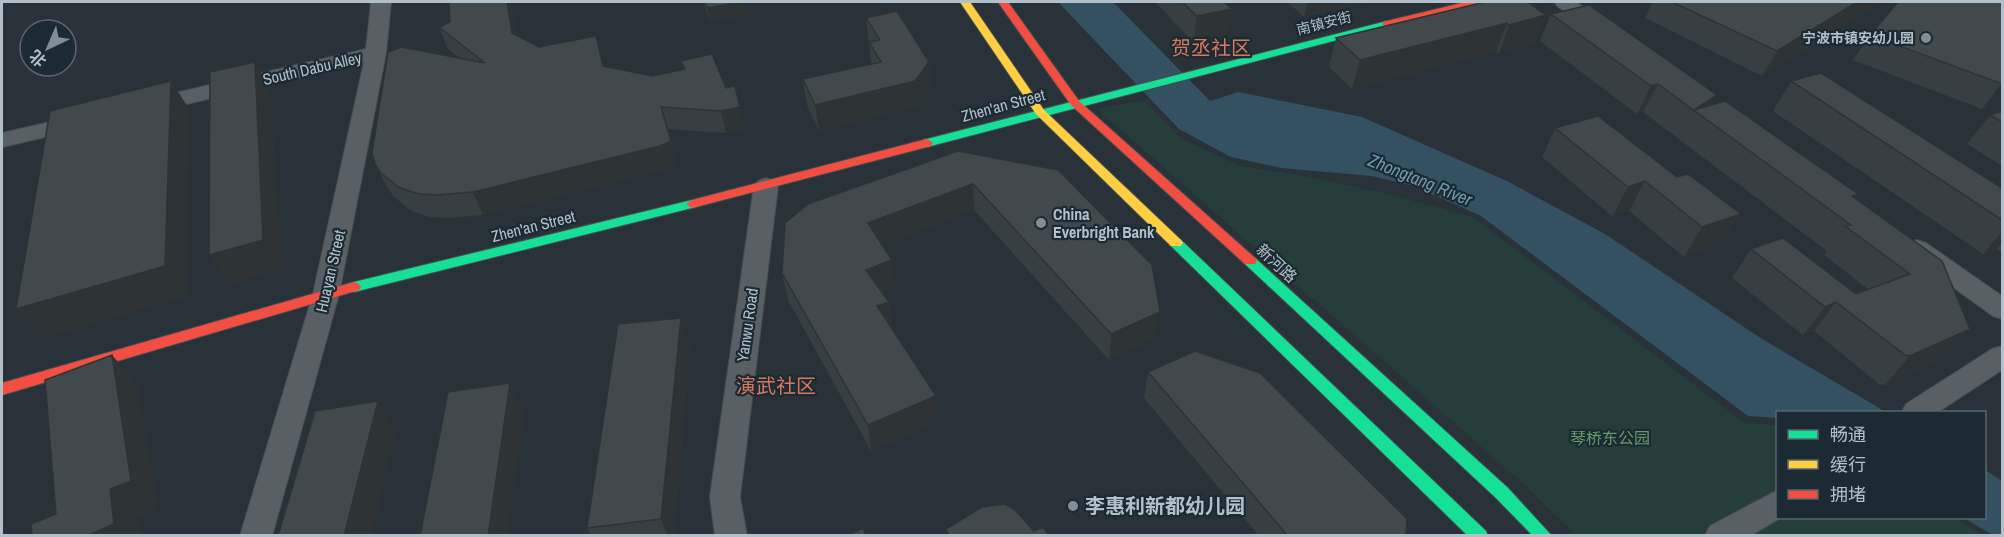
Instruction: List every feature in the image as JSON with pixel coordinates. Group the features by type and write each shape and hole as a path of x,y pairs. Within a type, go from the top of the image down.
{"main road":[{"path":"965,2 1040,112 1480,536"},
{"name":"新河路","path":"1003,2 1075,103 1502,493 1544,536"},
{"name":"南镇安街","path":"1075,103 1476,2"},
{"name":"Zhen'an Street","path":"2,389 326,294 766,186 1075,103"}],"street":[{"name":"Huayan Street","path":"256,536 326,294 376,53 381,2"},
{"path":"1564,2 1623,42"},
{"name":"South Dabu Alley","path":"126,111 376,53"},
{"path":"2,140 104,117"},
{"name":"Yanwu Road","path":"730,536 725,497 766,186"},
{"path":"1895,234 2002,309"},
{"path":"1918,411 2002,356"},
{"path":"1721,536 1776,504"}],"green space":[{"name":"琴桥东公园","path":"1143,100 1181,138 1241,166 1300,175 1389,194 1473,217 1745,423 1776,425 1776,519 1958,519 1982,535 1576,535 1519,480 1097,109"}],"water":[{"name":"Zhongtang River","path":"1058,2 1113,2 1210,101 1238,92 1362,117 1509,182 1605,234 1762,339 1884,411 1776,411 1776,418 1748,416 1481,216 1414,186 1372,176 1281,168 1231,157 1179,129"},
{"path":"1986,471 2002,481 2002,535 1993,535 1966,519 1986,519"}],"building":[{"path":"449,2 507,2 512,33 539,47 596,36 603,66 653,76 685,69 681,61 712,54 726,88 735,86 740,107 721,111 661,107 671,141 660,146 473,192 419,194 400,188 381,173 372,153 388,52 401,47 485,63 439,27 450,22"},
{"path":"705,2 740,2 707,8"},
{"path":"1182,2 1224,2 1232,9 1197,16"},
{"path":"1485,2 1527,2 1546,15 1360,60 1336,38"},
{"path":"1672,2 1857,2 1777,51"},
{"name":"宁波市镇安幼儿园","path":"1898,2 2002,2 2002,84 1870,35"},
{"path":"1589,5 1717,95 1694,110 1725,101 1858,194 1852,196 1942,261 1970,329 1910,356 1905,355 1836,302 1825,307 1751,249 1783,238 1856,294 1910,274 1845,226 1851,225 1658,84 1651,86 1551,14"},
{"path":"897,11 929,62 915,81 815,105 803,79 881,62 869,42 880,40 866,18"},
{"path":"255,62 263,240 209,255 210,72"},
{"path":"1821,73 2002,188 2002,220 1791,81"},
{"path":"171,81 165,266 16,309 50,111"},
{"path":"2002,111 2002,122 1990,115"},
{"path":"1598,116 1677,177 1688,174 1741,214 1702,227 1645,181 1628,187 1555,128"},
{"path":"958,151 1058,170 1152,265 1160,312 1111,334 973,184 868,223 892,260 866,270 889,302 877,306 936,396 868,425 782,273 785,223 808,204"},
{"path":"681,318 661,519 587,528 618,324"},
{"path":"1195,351 1260,373 1407,519 1406,536 1288,536 1148,372"},
{"path":"112,355 131,481 110,489 114,524 86,536 32,536 31,524 56,514 45,380"},
{"path":"510,383 488,536 420,536 448,392"},
{"path":"378,401 344,536 278,536 315,411"},
{"path":"1005,504 1015,510 1034,531 1043,527 1049,536 950,536 946,529 982,507"},
{"path":"863,528 866,536 847,536"}],"traffic: fast":[{"path":"927,143 1387,24"},
{"path":"354,287 692,204"},
{"path":"1176,243 1480,536"},
{"path":"1250,261 1502,493 1544,536"}],"traffic: slow":[{"path":"965,2 1040,112 1176,243"}],"traffic: jam":[{"path":"1003,2 1075,103 1250,261"},
{"path":"1387,24 1476,2"},
{"path":"692,204 927,143"},
{"path":"2,389 354,287"}],"place":[{"name":"宁波市镇安幼儿园","path":"1926,38"},
{"name":"China Everbright Bank","path":"1041,223"},
{"name":"李惠利新都幼儿园","path":"1073,506"}],"district":[{"name":"贺丞社区","path":"1211,48"},
{"name":"演武社区","path":"776,386"}]}
